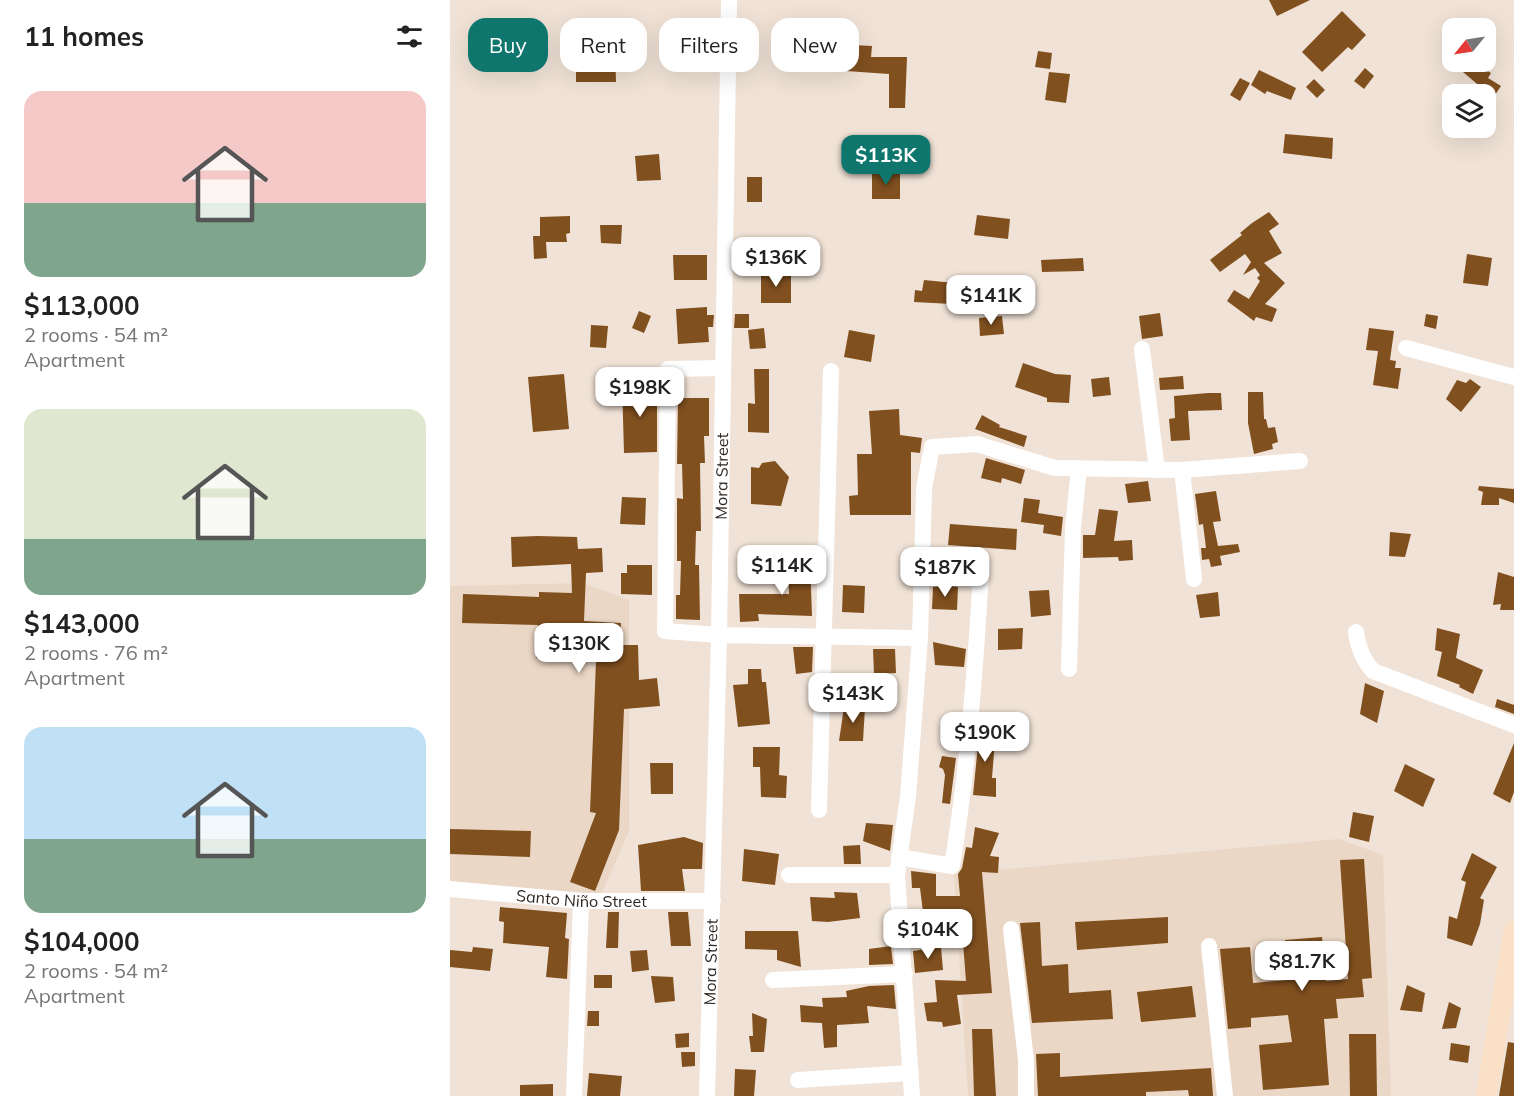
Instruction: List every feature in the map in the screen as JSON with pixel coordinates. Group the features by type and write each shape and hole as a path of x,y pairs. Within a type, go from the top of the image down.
{"main road":[{"path":"1486,1096 1514,931"}],"street":[{"name":"Mora Street","path":"706,1096 719,635 729,0"},
{"path":"1406,348 1514,377"},
{"path":"1142,350 1157,470"},
{"path":"723,368 668,369 664,631 824,638 920,638"},
{"path":"819,810 831,371"},
{"path":"912,1096 897,875 908,796 920,638 924,488 932,447 977,444 1055,468 1182,470 1300,461"},
{"path":"1069,669 1073,527 1079,468"},
{"path":"1182,470 1194,579"},
{"path":"899,857 952,866 961,809 975,674 981,574 923,576"},
{"path":"1356,632 1357,645 1366,664 1373,671 1514,725"},
{"path":"789,875 897,875"},
{"name":"Santo Niño Street","path":"450,890 581,901 713,901"},
{"path":"574,1096 581,901"},
{"path":"1011,929 1026,1060 1026,1096"},
{"path":"1209,946 1225,1096"},
{"path":"772,980 904,974"},
{"path":"798,1080 910,1073"}],"shaded area":[{"path":"583,583 629,600 629,831 602,893 450,884 450,586"},
{"path":"1339,839 1383,855 1391,1096 968,1096 954,874"}],"building":[{"path":"1269,0 1310,0 1277,16"},
{"path":"1342,11 1366,35 1352,50 1348,47 1322,72 1302,52"},
{"path":"859,45 872,46 871,57 907,57 905,108 889,108 889,74 859,72"},
{"path":"1038,51 1052,53 1050,69 1035,67"},
{"path":"1365,68 1374,76 1364,89 1354,81"},
{"path":"1259,70 1296,88 1291,100 1267,91 1265,94 1251,85"},
{"path":"576,72 616,72 616,82 576,82"},
{"path":"1049,72 1070,74 1066,103 1045,100"},
{"path":"1463,72 1489,72 1488,78 1501,86 1496,94 1496,84 1477,84"},
{"path":"1240,78 1250,83 1240,101 1230,95"},
{"path":"1314,79 1325,90 1317,98 1306,87"},
{"path":"1285,134 1333,138 1332,159 1283,153"},
{"path":"659,154 661,180 637,181 635,156"},
{"path":"872,173 900,173 900,199 872,199"},
{"path":"747,177 762,177 762,202 747,202"},
{"path":"1269,212 1279,224 1269,231 1282,253 1264,263 1285,283 1265,304 1277,309 1272,322 1256,317 1254,321 1227,301 1234,290 1249,299 1260,281 1257,278 1260,275 1255,268 1243,275 1251,262 1245,254 1220,272 1210,260 1242,235 1240,233 1252,223"},
{"path":"977,215 1010,219 1008,239 974,235"},
{"path":"570,216 570,233 566,234 567,242 546,242 547,258 534,259 533,236 540,236 540,217"},
{"path":"600,225 622,225 621,244 601,243"},
{"path":"1467,254 1492,258 1488,286 1463,283"},
{"path":"673,255 707,255 707,280 674,280"},
{"path":"1083,258 1084,271 1042,272 1041,260"},
{"path":"761,272 791,273 791,303 761,303"},
{"path":"924,280 954,283 952,304 914,302 915,290 922,291"},
{"path":"707,307 707,315 714,315 713,327 708,327 709,342 678,344 676,309"},
{"path":"639,311 651,316 644,333 632,328"},
{"path":"1160,313 1163,336 1142,339 1139,316"},
{"path":"735,314 749,314 749,328 734,328"},
{"path":"1426,314 1438,316 1436,329 1424,326"},
{"path":"1002,316 1004,334 980,336 979,318"},
{"path":"591,325 608,326 606,348 590,347"},
{"path":"764,328 766,348 750,349 748,330"},
{"path":"1369,328 1394,331 1390,360 1396,361 1395,368 1401,368 1398,389 1373,385 1378,351 1366,350"},
{"path":"849,330 875,335 871,362 844,357"},
{"path":"1023,363 1055,374 1071,375 1069,403 1047,402 1047,398 1015,387"},
{"path":"754,369 769,369 769,433 748,432 748,403 755,404"},
{"path":"564,374 569,429 533,432 528,377"},
{"path":"1183,376 1184,389 1160,390 1159,378"},
{"path":"1109,377 1111,395 1093,397 1091,379"},
{"path":"1470,379 1481,387 1461,412 1446,399 1457,380 1466,383"},
{"path":"622,383 653,383 653,391 657,391 657,452 624,453"},
{"path":"1248,392 1263,392 1264,419 1266,419 1268,428 1275,427 1278,442 1272,444 1273,449 1254,454 1248,423"},
{"path":"1221,393 1222,410 1188,411 1190,440 1171,441 1169,419 1175,418 1174,396"},
{"path":"678,398 709,398 709,436 704,436 705,463 700,463 701,531 696,531 695,565 699,565 700,620 676,619 676,595 680,595 681,561 677,561 677,498 683,499 682,464 677,464"},
{"path":"899,409 900,435 922,438 920,453 911,452 911,515 850,515 849,496 858,495 857,454 872,454 869,411"},
{"path":"982,415 1000,425 999,427 1027,436 1024,447 975,429"},
{"path":"986,458 1025,470 1021,484 1002,478 1001,483 981,478"},
{"path":"775,461 789,477 781,506 751,504 751,467 759,468 762,463"},
{"path":"1148,481 1151,501 1128,503 1125,484"},
{"path":"1479,486 1514,489 1514,503 1499,498 1499,505 1481,505 1483,492 1478,490"},
{"path":"1216,491 1221,521 1213,522 1218,546 1238,544 1240,552 1220,556 1222,565 1211,567 1209,559 1202,560 1201,548 1206,548 1203,524 1199,525 1195,494"},
{"path":"622,497 646,498 645,525 620,524"},
{"path":"1024,498 1040,500 1038,513 1063,517 1061,536 1043,533 1044,525 1021,522"},
{"path":"1099,509 1118,511 1114,541 1132,540 1133,560 1119,561 1118,557 1083,558 1083,535 1095,535"},
{"path":"950,524 1017,529 1016,550 948,545"},
{"path":"1390,532 1411,534 1405,557 1389,556"},
{"path":"511,537 577,537 578,549 602,548 603,572 586,573 584,621 621,623 620,645 638,645 639,680 657,678 660,706 624,709 619,830 595,891 570,882 596,813 590,812 596,661 536,658 538,625 462,623 463,594 539,597 539,592 572,593 571,564 512,567"},
{"path":"810,558 812,616 758,614 759,621 740,622 739,594 789,594 788,559"},
{"path":"627,565 652,565 652,595 621,594 621,573 627,573"},
{"path":"1498,572 1514,577 1514,610 1500,610 1501,604 1493,605"},
{"path":"843,585 865,586 864,613 842,612"},
{"path":"933,587 958,587 957,610 932,609"},
{"path":"1049,590 1051,615 1031,617 1029,591"},
{"path":"1218,592 1220,616 1200,618 1196,595"},
{"path":"1023,628 1022,649 998,650 998,629"},
{"path":"1437,628 1460,634 1456,658 1483,670 1473,694 1459,687 1460,685 1437,676 1442,652 1435,650"},
{"path":"933,642 966,649 964,667 935,665"},
{"path":"793,647 813,647 812,672 796,674"},
{"path":"873,649 895,649 896,673 874,674"},
{"path":"748,669 761,669 762,682 766,682 770,724 738,727 733,685 748,684"},
{"path":"1365,683 1384,691 1377,723 1360,714"},
{"path":"1497,699 1514,705 1514,714 1495,707"},
{"path":"844,707 865,707 863,741 839,741"},
{"path":"980,725 996,728 992,778 996,778 996,797 973,795"},
{"path":"1514,743 1514,792 1510,803 1493,794"},
{"path":"753,747 780,747 779,775 787,776 786,798 761,797 760,767 753,767"},
{"path":"942,756 956,758 950,804 942,803 945,775 943,769 939,767"},
{"path":"650,763 673,763 673,794 651,794"},
{"path":"1405,764 1435,779 1423,807 1394,791"},
{"path":"1353,812 1374,816 1369,842 1349,837"},
{"path":"866,823 893,825 890,851 863,841"},
{"path":"975,827 999,833 990,856 999,857 998,873 982,872 992,993 957,995 961,1024 943,1027 942,1022 927,1021 924,1003 937,1002 935,980 966,981 961,917 924,920 920,888 912,888 911,871 936,874 936,896 960,896 958,874 962,868 966,847 972,848"},
{"path":"450,829 531,831 530,857 450,854"},
{"path":"684,837 703,843 702,869 682,869 685,891 641,891 638,845"},
{"path":"860,845 861,864 844,864 843,846"},
{"path":"744,849 779,854 775,885 742,881"},
{"path":"1472,853 1497,867 1480,898 1484,900 1480,924 1472,946 1447,938 1449,916 1457,919 1466,882 1461,880"},
{"path":"1364,859 1372,978 1362,979 1364,997 1336,999 1338,1018 1324,1019 1329,1085 1263,1090 1259,1045 1292,1042 1288,1015 1251,1018 1251,1027 1228,1029 1220,949 1250,947 1253,983 1288,980 1285,940 1322,937 1326,981 1348,979 1340,860"},
{"path":"834,892 857,893 860,918 828,922 812,921 810,897 835,898"},
{"path":"500,907 567,913 565,938 569,939 567,979 546,977 549,947 503,943 504,922 499,921"},
{"path":"608,912 619,912 618,948 606,948"},
{"path":"668,912 688,912 691,946 671,946"},
{"path":"1168,917 1168,943 1077,950 1075,922"},
{"path":"1040,922 1042,966 1068,964 1069,993 1111,990 1113,1019 1032,1023 1020,923"},
{"path":"745,931 798,931 801,967 777,960 777,950 745,949"},
{"path":"891,946 893,964 869,965 869,949"},
{"path":"473,947 493,949 490,971 450,967 450,950 472,952"},
{"path":"941,947 943,970 915,973 913,951"},
{"path":"647,950 649,970 632,972 630,951"},
{"path":"594,975 612,975 612,988 594,988"},
{"path":"651,976 673,977 675,1001 655,1003"},
{"path":"894,985 896,1009 867,1006 869,1023 837,1025 837,1047 824,1048 822,1023 801,1022 800,1005 823,1007 822,998 847,997 846,991 869,986"},
{"path":"1407,985 1425,993 1422,1012 1400,1010"},
{"path":"1192,986 1196,1017 1141,1022 1137,992"},
{"path":"1449,1002 1461,1008 1456,1028 1442,1029"},
{"path":"588,1011 599,1011 599,1026 587,1026"},
{"path":"752,1013 767,1019 764,1052 751,1052 749,1036 753,1036"},
{"path":"972,1029 992,1029 996,1096 974,1096"},
{"path":"689,1033 689,1047 676,1048 675,1034"},
{"path":"1349,1034 1376,1034 1377,1096 1350,1096"},
{"path":"1508,1042 1514,1043 1514,1096 1499,1096"},
{"path":"1451,1043 1470,1046 1468,1063 1449,1060"},
{"path":"681,1052 695,1052 695,1066 682,1067"},
{"path":"1060,1053 1060,1077 1211,1068 1213,1096 1189,1096 1188,1090 1146,1092 1146,1096 1038,1096 1036,1054"},
{"path":"735,1069 756,1070 754,1096 734,1096"},
{"path":"589,1073 622,1076 620,1096 587,1096"},
{"path":"553,1084 553,1096 520,1096 520,1085"}]}
